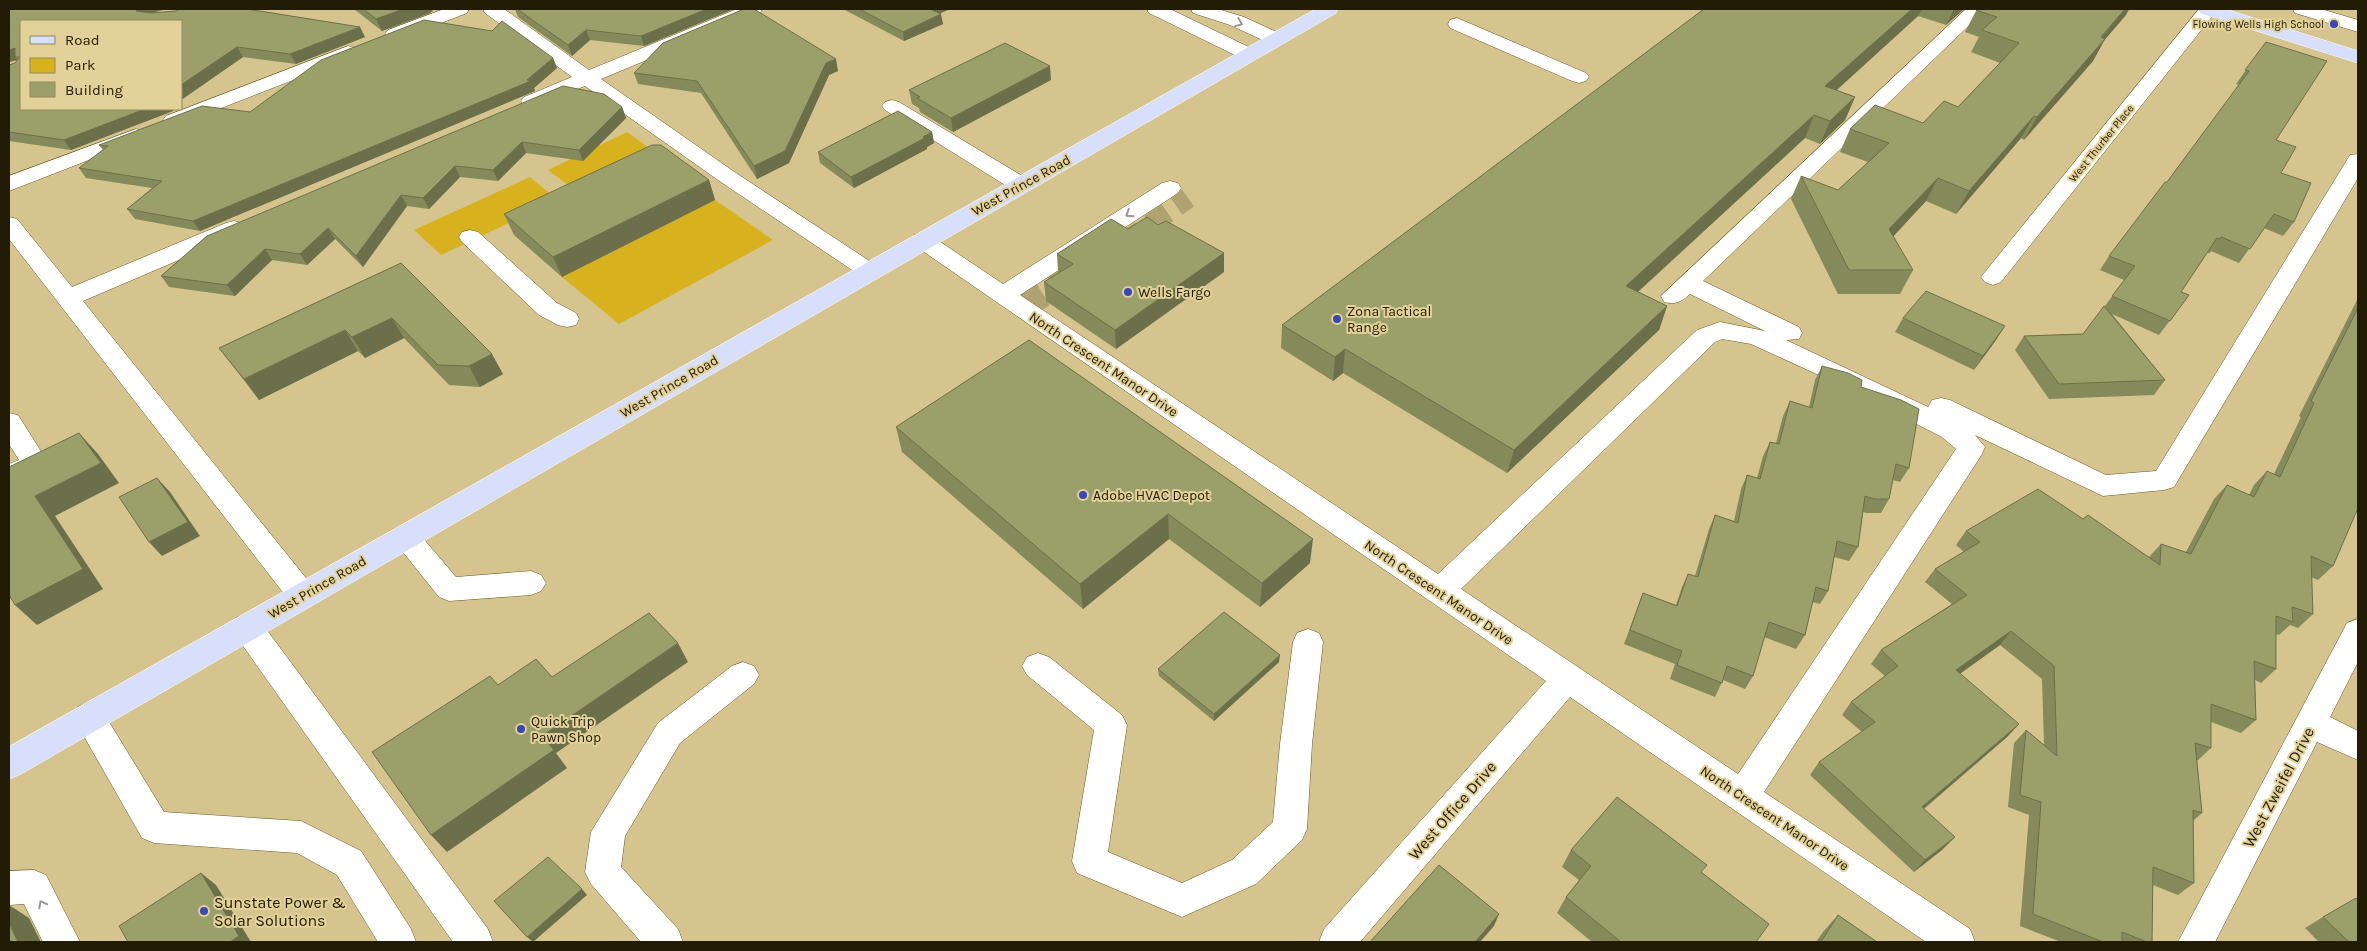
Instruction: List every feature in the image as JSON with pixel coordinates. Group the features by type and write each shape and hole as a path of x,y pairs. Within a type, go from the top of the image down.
{"main road":[{"name":"West Prince Road","path":"9,764 922,240 1329,9"},
{"path":"2208,9 2358,57"}],"street":[{"path":"9,184 460,9"},
{"path":"492,9 587,78 825,243 869,271"},
{"path":"514,108 753,9"},
{"path":"1156,9 1250,55"},
{"path":"1200,9 1237,21 1276,39"},
{"path":"1977,9 1680,290 2103,486 2164,480 2358,160"},
{"name":"West Thurber Place","path":"1993,277 2208,9"},
{"path":"2302,9 2358,26"},
{"path":"1457,24 1579,77"},
{"path":"892,106 1021,185"},
{"path":"1003,295 1170,188"},
{"path":"67,298 250,221"},
{"path":"9,224 303,596"},
{"path":"470,237 548,310 568,319"},
{"name":"North Crescent Manor Drive","path":"922,240 1956,942"},
{"path":"1439,592 1706,336 1720,330 1757,337 1843,376 1951,430 1972,447 1742,796"},
{"path":"9,422 35,464 9,476"},
{"path":"405,537 449,588 531,582"},
{"path":"247,627 475,942"},
{"name":"West Zweifel Drive","path":"2196,942 2312,724 2358,631"},
{"path":"1038,666 1111,725 1089,861 1182,900 1244,872 1290,828 1296,744 1308,642"},
{"path":"665,942 603,872 608,832 669,733 743,675"},
{"name":"West Office Drive","path":"1337,942 1567,679"},
{"path":"89,717 154,827 301,837 349,863 398,942"},
{"path":"2312,724 2358,746"},
{"path":"9,888 34,887 62,942"}],"green space":[{"path":"627,132 663,158 584,197 548,170"},
{"path":"530,177 558,200 441,255 414,230"},
{"path":"715,200 773,240 619,324 562,277"}],"building":[{"path":"9,9 137,9 136,11 151,13 180,9 247,9 360,27 290,54 237,47 182,84 182,20 20,20 20,57 15,57 15,48 9,50"},
{"path":"363,9 403,9 376,19"},
{"path":"517,9 707,9 641,36 586,30 568,45"},
{"path":"744,9 754,9 836,59 826,63 785,151 754,166 697,81 634,73 663,43"},
{"path":"859,9 930,9 941,14 903,32"},
{"path":"1704,9 1912,9 1825,86 1855,97 1830,121 1814,115 1626,286 1667,306 1514,450 1345,349 1335,357 1282,325"},
{"path":"1977,9 2125,9 2101,37 2105,39 2037,117 2034,116 1969,191 1938,178 1889,229 1913,270 1849,270 1801,176 1838,190 1889,143 1850,129 1875,105 1923,123 1944,101 1958,107 2019,43 1982,30 1997,17"},
{"path":"424,20 492,31 502,21 553,58 527,80 531,81 193,221 127,209 162,181 79,168 108,146 99,145 202,106 250,112 321,60"},
{"path":"2266,42 2327,61 2276,140 2296,147 2281,173 2311,183 2294,222 2274,214 2250,249 2221,237 2220,239 2217,238 2181,292 2189,295 2170,321 2112,296 2135,266 2109,256 2165,182 2167,182 2249,71 2245,70"},
{"path":"1005,43 1050,66 951,118 917,98 920,97 909,90"},
{"path":"20,57 20,110 142,110 64,140 9,132 9,65 15,63"},
{"path":"563,86 604,94 622,107 579,150 522,142 493,170 455,166 423,198 401,195 356,256 328,228 300,254 265,249 227,285 161,276 207,236"},
{"path":"898,111 932,132 923,137 925,138 851,177 818,152"},
{"path":"652,145 661,145 709,180 553,257 504,214"},
{"name":"Wells Fargo","path":"1147,217 1158,225 1166,221 1224,253 1115,330 1044,282 1073,264 1057,254 1111,219 1128,229"},
{"path":"401,263 492,354 469,366 438,365 392,318 352,337 345,330 244,379 219,348"},
{"path":"1926,291 2005,326 1983,356 1903,318"},
{"path":"2104,306 2165,380 2059,384 2024,336 2083,334"},
{"path":"2358,308 2358,508 2333,566 2311,556 2313,614 2292,607 2293,622 2276,616 2276,669 2254,661 2256,720 2211,704 2211,748 2195,743 2202,813 2193,810 2194,883 2153,867 2152,942 2147,942 2122,932 2122,942 2103,942 2033,914 2041,802 2020,795 2026,730 2057,756 2054,666 2011,631 1956,670 2019,724 1922,807 1955,837 1925,860 1819,762 1875,722 1851,702 1898,666 1881,650 1967,595 1935,569 1980,542 1966,531 2038,489 2083,519 2088,515 2160,565 2161,544 2191,554 2227,485 2254,497 2267,471 2280,477 2314,403 2311,401"},
{"name":"Adobe HVAC Depot","path":"1029,340 1313,539 1262,583 1168,514 1080,584 896,427"},
{"path":"1822,366 1848,373 1862,380 1861,387 1901,400 1919,409 1909,468 1896,464 1889,499 1874,499 1865,496 1858,547 1837,541 1828,591 1816,587 1805,635 1769,622 1753,676 1727,666 1722,683 1677,665 1682,651 1630,630 1643,593 1677,606 1688,574 1698,577 1715,515 1738,523 1747,475 1760,479 1770,442 1779,444 1790,401 1812,408"},
{"path":"79,433 101,463 35,496 83,569 15,605 9,595 9,467"},
{"path":"157,478 188,522 149,542 119,497"},
{"path":"1224,612 1280,655 1214,714 1158,669"},
{"name":"Quick Trip Pawn Shop","path":"649,613 678,643 542,736 554,750 431,835 372,752 490,676 498,685 536,659 552,677"},
{"path":"1617,797 1707,865 1701,872 1769,924 1756,942 1621,942 1566,897 1591,866 1571,850"},
{"path":"548,857 582,889 527,937 494,901"},
{"path":"1439,865 1499,914 1475,942 1370,942"},
{"name":"Sunstate Power & Solar Solutions","path":"201,873 239,936 230,942 128,942 119,926"},
{"path":"2356,898 2358,900 2358,942 2349,942 2323,917"},
{"path":"1838,915 1877,942 1821,942"},
{"path":"9,923 18,942 9,942"}],"tunnel":[{"path":"1124,243 1188,198"},
{"path":"1021,308 1077,272"}],"place":[{"name":"Flowing Wells High School","path":"2334,24"},
{"name":"Wells Fargo","path":"1128,292"},
{"name":"Zona Tactical Range","path":"1337,319"},
{"name":"Adobe HVAC Depot","path":"1083,495"},
{"name":"Quick Trip Pawn Shop","path":"521,729"},
{"name":"Sunstate Power & Solar Solutions","path":"204,911"}]}
